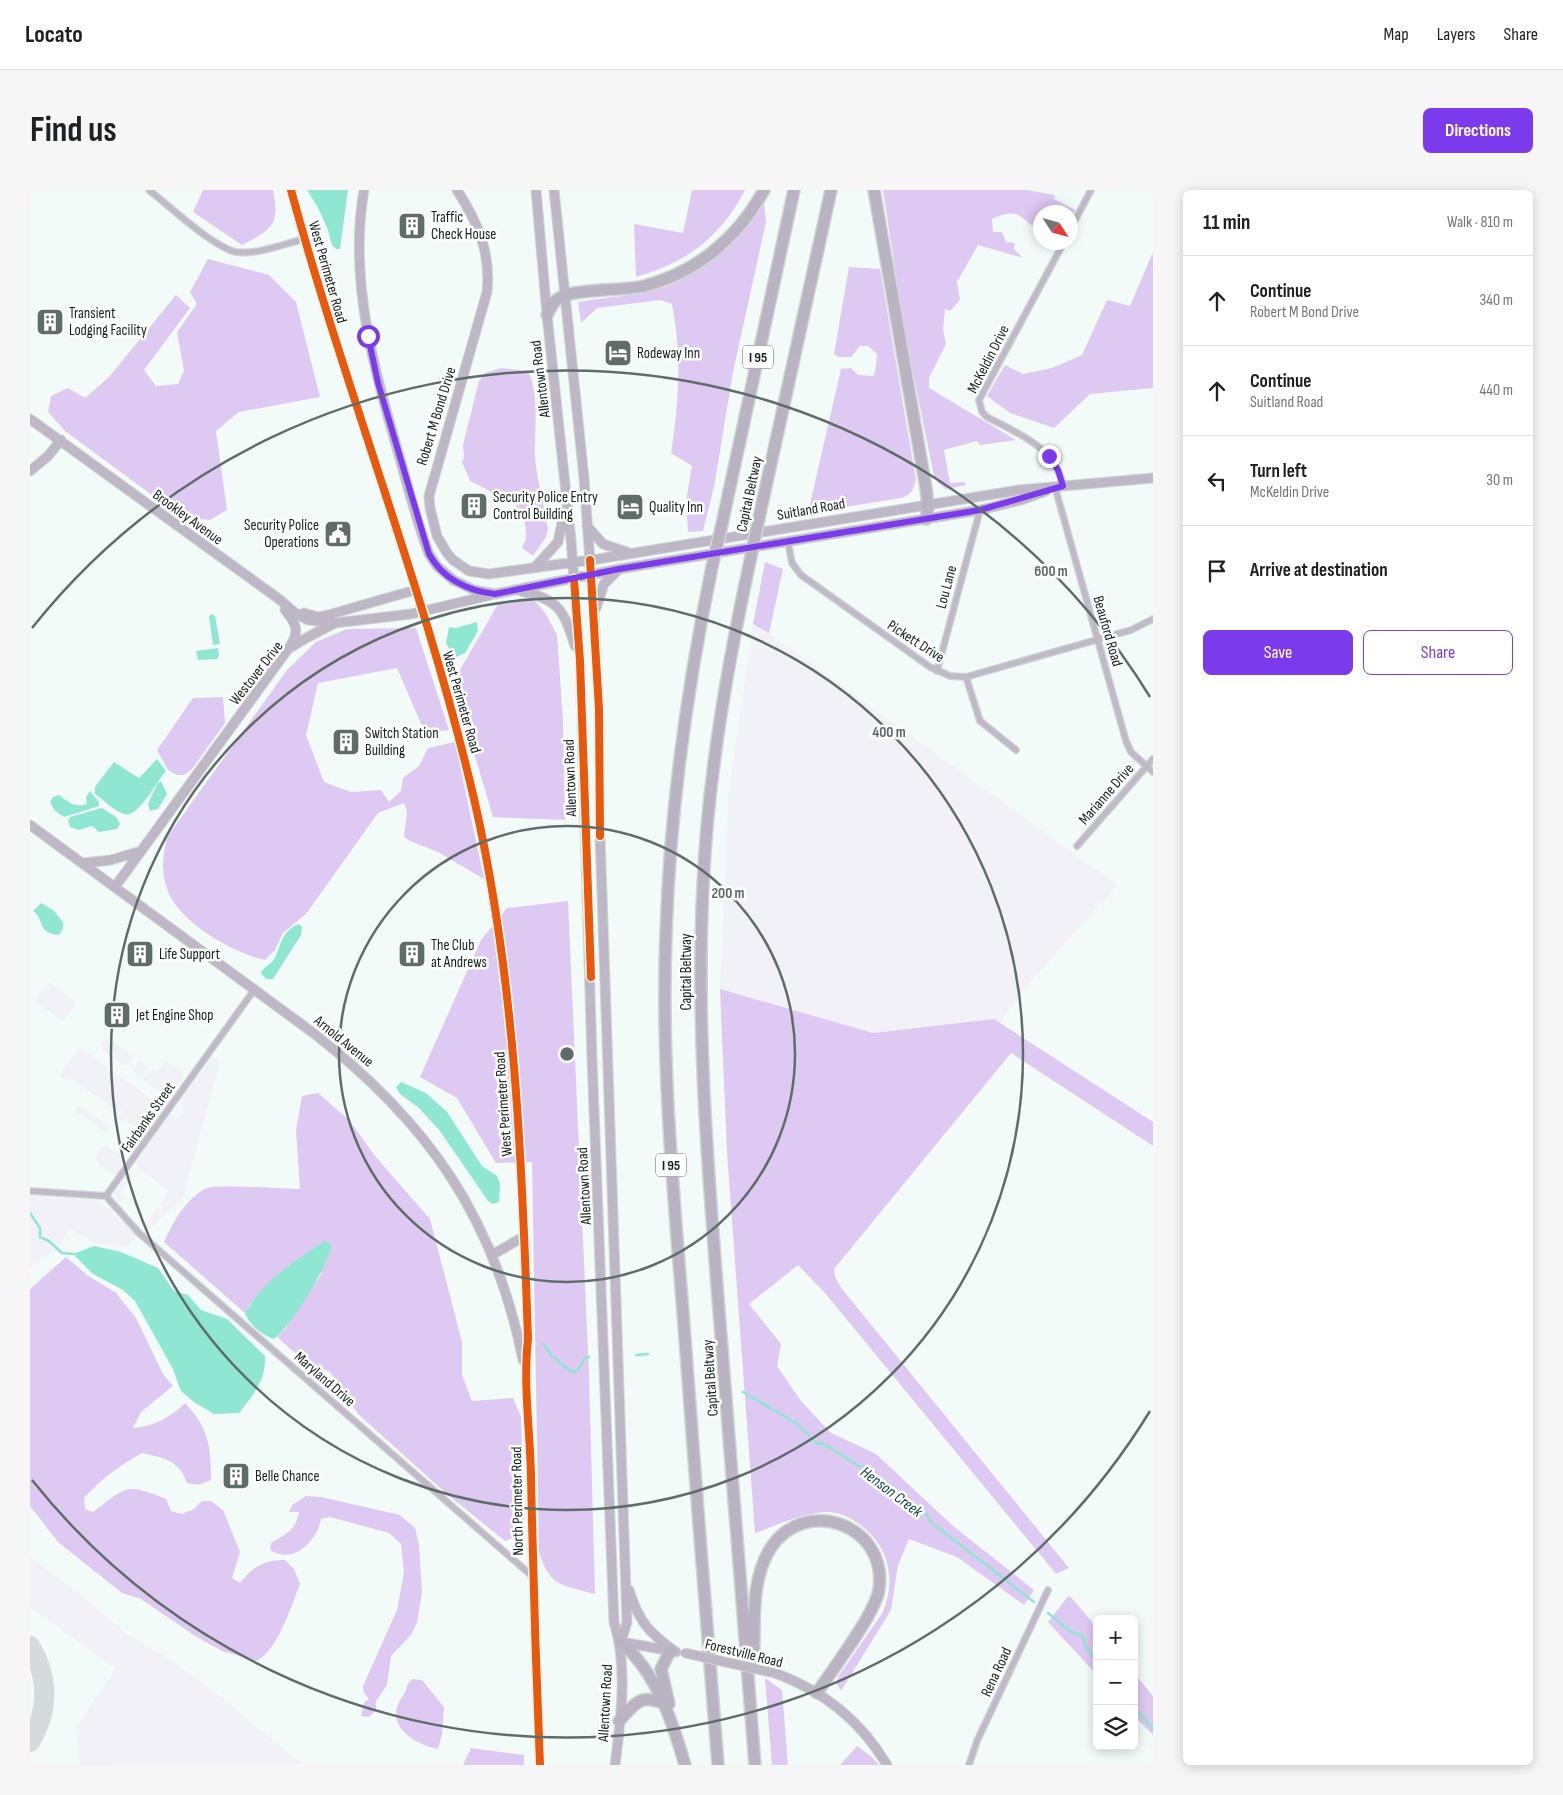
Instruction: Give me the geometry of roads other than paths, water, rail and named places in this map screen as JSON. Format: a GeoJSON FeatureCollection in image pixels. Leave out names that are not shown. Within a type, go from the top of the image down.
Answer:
{"type":"FeatureCollection","features":[{"type":"Feature","properties":{"kind":"highway"},"geometry":{"type":"LineString","coordinates":[[546,315],[558,299],[565,295],[638,287],[666,279],[689,268],[718,248],[734,233],[764,190]]}},
{"type":"Feature","properties":{"kind":"highway","name":"Capital Beltway"},"geometry":{"type":"LineString","coordinates":[[718,1765],[669,1136],[665,999],[668,875],[679,760],[688,692],[712,567],[794,190]]}},
{"type":"Feature","properties":{"kind":"highway","name":"Capital Beltway"},"geometry":{"type":"LineString","coordinates":[[755,1765],[706,1137],[700,992],[703,882],[715,757],[733,640],[831,190]]}},
{"type":"Feature","properties":{"kind":"highway"},"geometry":{"type":"LineString","coordinates":[[874,190],[928,503],[926,519]]}},
{"type":"Feature","properties":{"kind":"highway"},"geometry":{"type":"LineString","coordinates":[[750,1698],[755,1636],[754,1603],[764,1563],[774,1544],[787,1532],[804,1523],[824,1521],[843,1524],[865,1539],[876,1558],[879,1584],[872,1610],[817,1693]]}},
{"type":"Feature","properties":{"kind":"highway"},"geometry":{"type":"LineString","coordinates":[[621,1642],[635,1658],[668,1709]]}},
{"type":"Feature","properties":{"kind":"highway"},"geometry":{"type":"LineString","coordinates":[[677,1652],[661,1669],[668,1709],[685,1765]]}},
{"type":"Feature","properties":{"kind":"highway"},"geometry":{"type":"LineString","coordinates":[[619,1721],[640,1700],[652,1699],[668,1709]]}},
{"type":"Feature","properties":{"kind":"main road","name":"West Perimeter Road"},"geometry":{"type":"LineString","coordinates":[[291,190],[304,239],[422,612],[458,735],[473,796],[499,928],[508,990],[518,1097],[523,1237]]}},
{"type":"Feature","properties":{"kind":"main road","name":"Robert M Bond Drive"},"geometry":{"type":"LineString","coordinates":[[364,190],[359,246],[367,327],[378,383],[425,544],[437,566],[453,580],[474,590],[495,594],[574,578]]}},
{"type":"Feature","properties":{"kind":"main road","name":"Robert M Bond Drive"},"geometry":{"type":"LineString","coordinates":[[457,190],[471,212],[483,239],[488,265],[487,292],[434,474],[429,496],[430,508],[442,545],[453,560],[469,571],[489,574],[573,562]]}},
{"type":"Feature","properties":{"kind":"main road","name":"Allentown Road"},"geometry":{"type":"LineString","coordinates":[[536,190],[546,315],[573,562],[580,661],[592,1059],[614,1622],[621,1642]]}},
{"type":"Feature","properties":{"kind":"main road","name":"Allentown Road"},"geometry":{"type":"LineString","coordinates":[[554,190],[590,560],[599,709],[600,836],[627,1622],[621,1642],[619,1721],[615,1765]]}},
{"type":"Feature","properties":{"kind":"main road","name":"Brookley Avenue"},"geometry":{"type":"LineString","coordinates":[[30,418],[299,613],[315,622],[335,623]]}},
{"type":"Feature","properties":{"kind":"main road"},"geometry":{"type":"LineString","coordinates":[[30,471],[48,456],[61,440]]}},
{"type":"Feature","properties":{"kind":"main road","name":"Suitland Road"},"geometry":{"type":"LineString","coordinates":[[573,562],[928,503],[1019,490],[1153,478]]}},
{"type":"Feature","properties":{"kind":"main road","name":"Suitland Road"},"geometry":{"type":"LineString","coordinates":[[574,578],[980,510],[1021,500],[1059,487]]}},
{"type":"Feature","properties":{"kind":"main road"},"geometry":{"type":"LineString","coordinates":[[535,567],[558,542],[566,498]]}},
{"type":"Feature","properties":{"kind":"main road"},"geometry":{"type":"LineString","coordinates":[[587,526],[603,544],[632,553]]}},
{"type":"Feature","properties":{"kind":"main road"},"geometry":{"type":"LineString","coordinates":[[594,616],[602,587],[619,569]]}},
{"type":"Feature","properties":{"kind":"main road"},"geometry":{"type":"LineString","coordinates":[[516,589],[545,597],[559,607],[568,624],[580,661]]}},
{"type":"Feature","properties":{"kind":"main road"},"geometry":{"type":"LineString","coordinates":[[301,642],[299,613],[328,615],[415,590]]}},
{"type":"Feature","properties":{"kind":"main road","name":"Westover Drive"},"geometry":{"type":"LineString","coordinates":[[115,887],[288,649],[335,623],[422,612],[495,594]]}},
{"type":"Feature","properties":{"kind":"main road"},"geometry":{"type":"LineString","coordinates":[[279,599],[296,627],[295,639],[288,649]]}},
{"type":"Feature","properties":{"kind":"main road","name":"Arnold Avenue"},"geometry":{"type":"LineString","coordinates":[[30,825],[344,1057],[410,1121],[452,1179],[478,1224],[492,1255],[514,1320],[524,1370]]}},
{"type":"Feature","properties":{"kind":"main road"},"geometry":{"type":"LineString","coordinates":[[586,836],[600,836]]}},
{"type":"Feature","properties":{"kind":"main road"},"geometry":{"type":"LineString","coordinates":[[83,864],[111,860],[141,851]]}},
{"type":"Feature","properties":{"kind":"main road"},"geometry":{"type":"LineString","coordinates":[[600,1235],[614,1234]]}},
{"type":"Feature","properties":{"kind":"main road"},"geometry":{"type":"LineString","coordinates":[[492,1255],[523,1237]]}},
{"type":"Feature","properties":{"kind":"main road","name":"North Perimeter Road"},"geometry":{"type":"LineString","coordinates":[[523,1237],[528,1339],[524,1370],[529,1424],[532,1576],[540,1765]]}},
{"type":"Feature","properties":{"kind":"main road"},"geometry":{"type":"LineString","coordinates":[[626,1580],[643,1623],[652,1634],[677,1652]]}},
{"type":"Feature","properties":{"kind":"main road","name":"Forestville Road"},"geometry":{"type":"LineString","coordinates":[[621,1642],[775,1673],[817,1693],[836,1705],[855,1722],[887,1765]]}},
{"type":"Feature","properties":{"kind":"street"},"geometry":{"type":"LineString","coordinates":[[149,190],[210,238],[235,251],[251,251],[304,239]]}},
{"type":"Feature","properties":{"kind":"street"},"geometry":{"type":"LineString","coordinates":[[1078,215],[1091,190]]}},
{"type":"Feature","properties":{"kind":"street","name":"McKeldin Drive"},"geometry":{"type":"LineString","coordinates":[[1059,487],[1058,470],[1049,456],[1032,441],[987,417],[979,406],[979,400],[1060,250]]}},
{"type":"Feature","properties":{"kind":"street","name":"Beauford Road"},"geometry":{"type":"LineString","coordinates":[[1059,487],[1127,746],[1153,772]]}},
{"type":"Feature","properties":{"kind":"street","name":"Lou Lane"},"geometry":{"type":"LineString","coordinates":[[937,671],[980,510]]}},
{"type":"Feature","properties":{"kind":"street","name":"Pickett Drive"},"geometry":{"type":"LineString","coordinates":[[788,542],[792,563],[801,575],[937,671],[950,676],[966,677],[1098,640],[1139,627],[1153,619]]}},
{"type":"Feature","properties":{"kind":"street"},"geometry":{"type":"LineString","coordinates":[[966,677],[980,721],[1016,750]]}},
{"type":"Feature","properties":{"kind":"street","name":"Marianne Drive"},"geometry":{"type":"LineString","coordinates":[[1077,846],[1153,759]]}},
{"type":"Feature","properties":{"kind":"street","name":"Fairbanks Street"},"geometry":{"type":"LineString","coordinates":[[106,1196],[254,990]]}},
{"type":"Feature","properties":{"kind":"street"},"geometry":{"type":"LineString","coordinates":[[30,1191],[106,1196]]}},
{"type":"Feature","properties":{"kind":"street","name":"Maryland Drive"},"geometry":{"type":"LineString","coordinates":[[106,1196],[139,1233],[532,1576]]}},
{"type":"Feature","properties":{"kind":"street","name":"Rena Road"},"geometry":{"type":"LineString","coordinates":[[969,1765],[976,1742],[1048,1590]]}},
{"type":"Feature","properties":{"kind":"waterway"},"geometry":{"type":"LineString","coordinates":[[30,1213],[40,1228],[40,1237],[49,1241],[62,1253],[73,1254]]}},
{"type":"Feature","properties":{"kind":"waterway","name":"Henson Creek"},"geometry":{"type":"LineString","coordinates":[[543,1344],[552,1356],[571,1372],[578,1370],[584,1359],[589,1357]]}},
{"type":"Feature","properties":{"kind":"waterway","name":"Henson Creek"},"geometry":{"type":"LineString","coordinates":[[636,1355],[648,1354]]}},
{"type":"Feature","properties":{"kind":"waterway","name":"Henson Creek"},"geometry":{"type":"LineString","coordinates":[[743,1392],[798,1424],[817,1444],[822,1443],[877,1477],[918,1510],[926,1514],[932,1523],[1034,1602]]}},
{"type":"Feature","properties":{"kind":"waterway","name":"Henson Creek"},"geometry":{"type":"LineString","coordinates":[[1048,1613],[1071,1632],[1083,1636],[1085,1645],[1095,1660]]}},
{"type":"Feature","properties":{"kind":"waterway","name":"Henson Creek"},"geometry":{"type":"LineString","coordinates":[[1138,1712],[1153,1729]]}},
{"type":"Feature","properties":{"kind":"place","name":"Traffic Check House"},"geometry":{"type":"Point","coordinates":[412,226]}},
{"type":"Feature","properties":{"kind":"place","name":"Transient Lodging Facility"},"geometry":{"type":"Point","coordinates":[50,322]}},
{"type":"Feature","properties":{"kind":"place","name":"Rodeway Inn"},"geometry":{"type":"Point","coordinates":[618,353]}},
{"type":"Feature","properties":{"kind":"place","name":"Security Police Entry Control Building"},"geometry":{"type":"Point","coordinates":[474,506]}},
{"type":"Feature","properties":{"kind":"place","name":"Quality Inn"},"geometry":{"type":"Point","coordinates":[630,507]}},
{"type":"Feature","properties":{"kind":"place","name":"Security Police Operations"},"geometry":{"type":"Point","coordinates":[338,534]}},
{"type":"Feature","properties":{"kind":"place","name":"Switch Station Building"},"geometry":{"type":"Point","coordinates":[346,742]}},
{"type":"Feature","properties":{"kind":"place","name":"Life Support"},"geometry":{"type":"Point","coordinates":[140,954]}},
{"type":"Feature","properties":{"kind":"place","name":"The Club at Andrews"},"geometry":{"type":"Point","coordinates":[412,954]}},
{"type":"Feature","properties":{"kind":"place","name":"Jet Engine Shop"},"geometry":{"type":"Point","coordinates":[117,1015]}},
{"type":"Feature","properties":{"kind":"place","name":"Belle Chance"},"geometry":{"type":"Point","coordinates":[236,1476]}}]}
